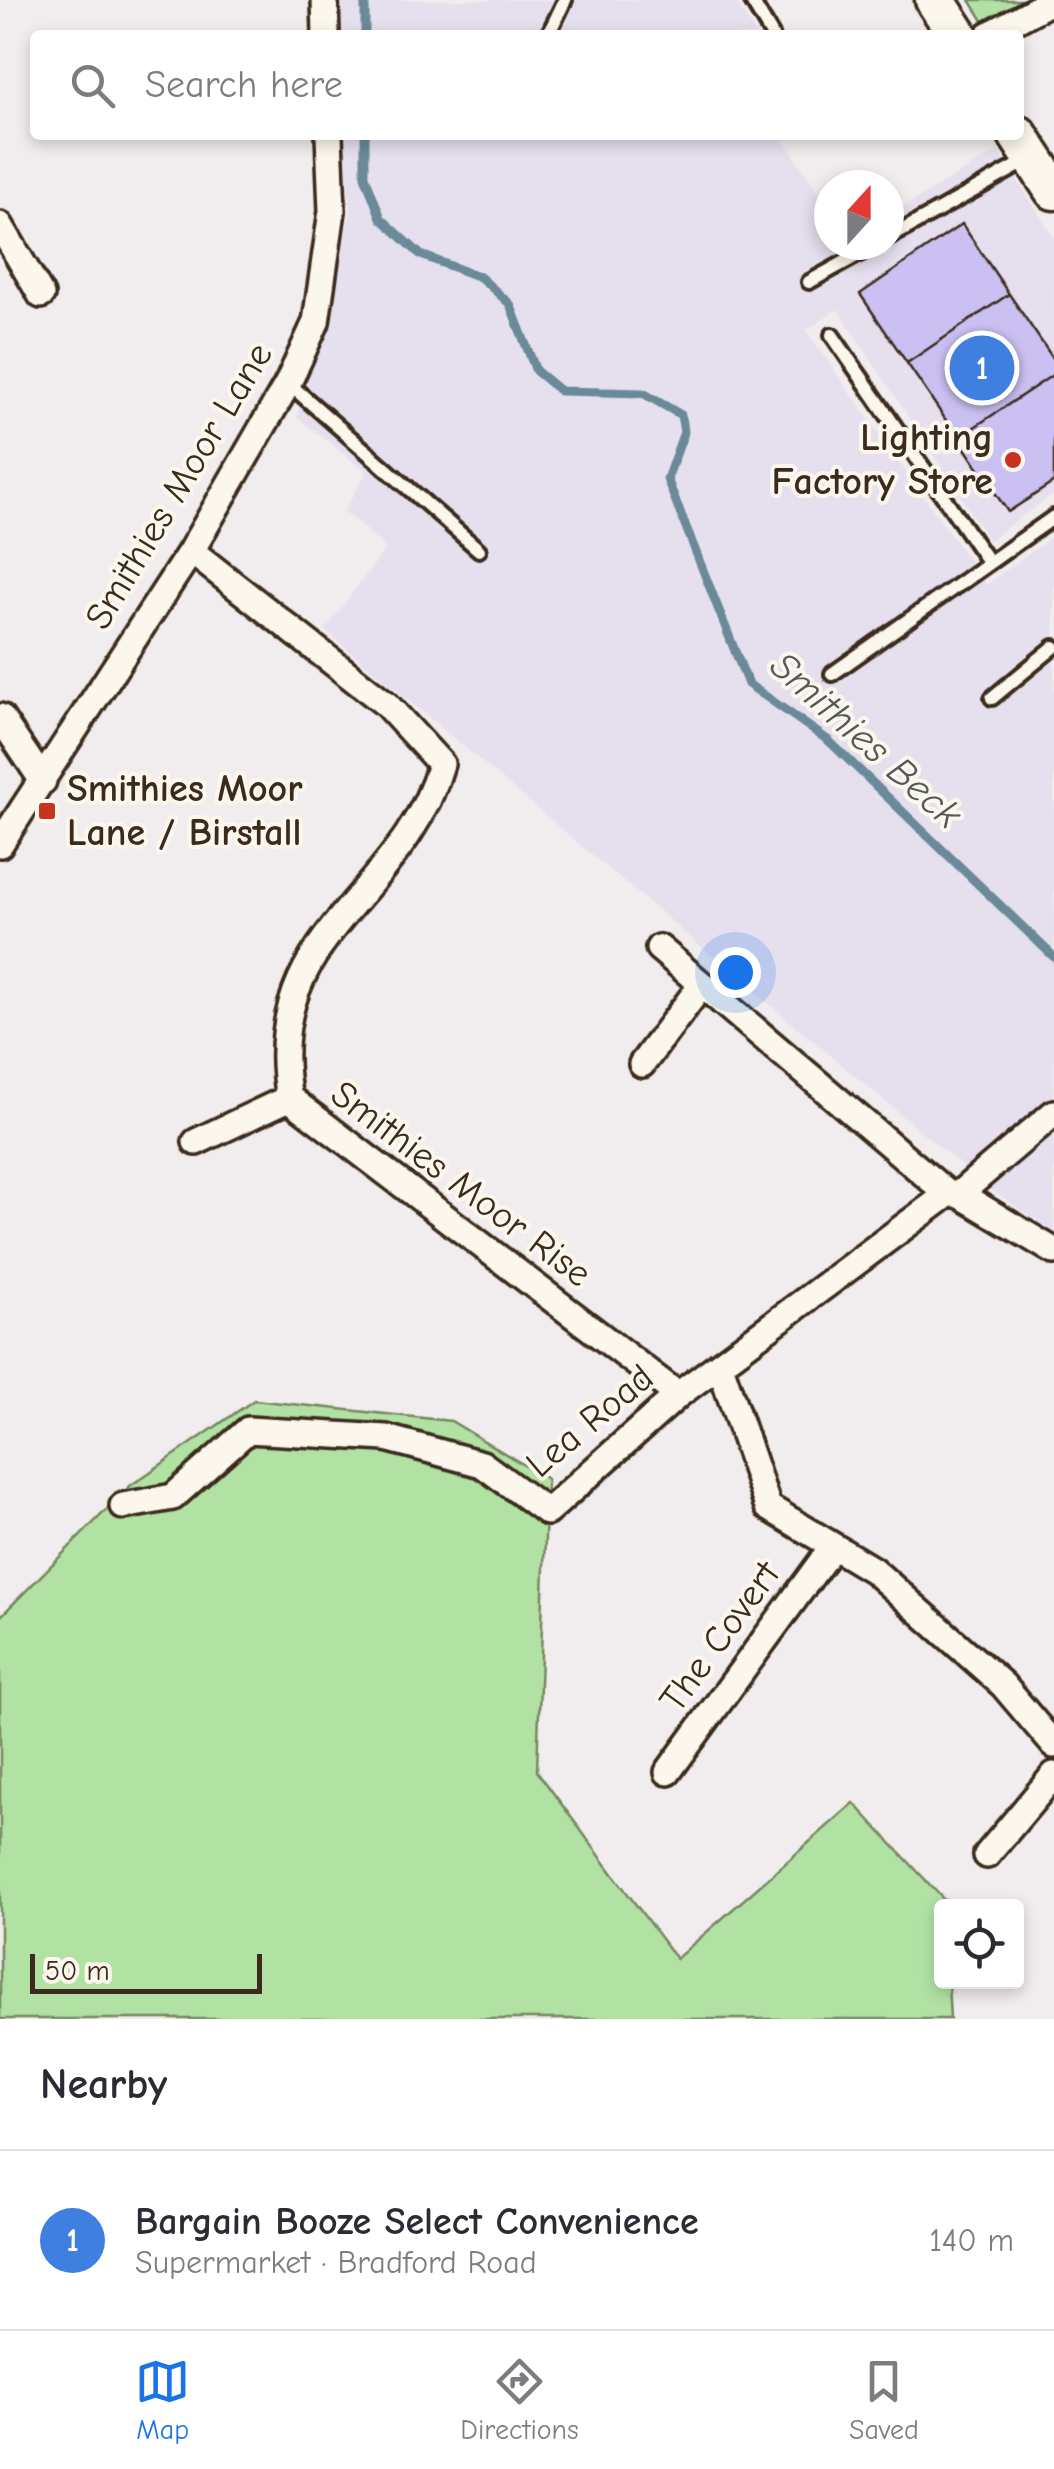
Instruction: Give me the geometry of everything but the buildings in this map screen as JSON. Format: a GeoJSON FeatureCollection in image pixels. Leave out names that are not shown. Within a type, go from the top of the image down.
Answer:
{"type":"FeatureCollection","features":[{"type":"Feature","properties":{"kind":"main road"},"geometry":{"type":"LineString","coordinates":[[935,0],[955,30]]}},
{"type":"Feature","properties":{"kind":"main road"},"geometry":{"type":"LineString","coordinates":[[1025,146],[1054,190]]}},
{"type":"Feature","properties":{"kind":"street"},"geometry":{"type":"LineString","coordinates":[[324,0],[326,30]]}},
{"type":"Feature","properties":{"kind":"street"},"geometry":{"type":"LineString","coordinates":[[998,30],[1053,0]]}},
{"type":"Feature","properties":{"kind":"street","name":"Smithies Moor Lane"},"geometry":{"type":"LineString","coordinates":[[0,844],[191,550],[288,384],[316,322],[332,211],[329,140]]}},
{"type":"Feature","properties":{"kind":"street"},"geometry":{"type":"LineString","coordinates":[[0,225],[41,295]]}},
{"type":"Feature","properties":{"kind":"street","name":"Smithies Moor Rise"},"geometry":{"type":"LineString","coordinates":[[191,550],[386,704],[440,764],[430,800],[388,861],[311,953],[293,998],[282,1064],[289,1098],[678,1395]]}},
{"type":"Feature","properties":{"kind":"street"},"geometry":{"type":"LineString","coordinates":[[0,717],[43,782]]}},
{"type":"Feature","properties":{"kind":"street"},"geometry":{"type":"LineString","coordinates":[[659,948],[700,987],[954,1194],[1054,1252]]}},
{"type":"Feature","properties":{"kind":"street"},"geometry":{"type":"LineString","coordinates":[[642,1064],[700,987]]}},
{"type":"Feature","properties":{"kind":"street"},"geometry":{"type":"LineString","coordinates":[[196,1142],[289,1098]]}},
{"type":"Feature","properties":{"kind":"street","name":"Lea Road"},"geometry":{"type":"LineString","coordinates":[[124,1506],[173,1497],[248,1430],[386,1438],[482,1464],[546,1512],[678,1395],[954,1194],[1054,1114]]}},
{"type":"Feature","properties":{"kind":"street"},"geometry":{"type":"LineString","coordinates":[[720,1365],[768,1507],[872,1570],[1003,1685],[1054,1745]]}},
{"type":"Feature","properties":{"kind":"street","name":"The Covert"},"geometry":{"type":"LineString","coordinates":[[668,1772],[833,1546]]}},
{"type":"Feature","properties":{"kind":"street"},"geometry":{"type":"LineString","coordinates":[[987,1855],[1054,1774]]}},
{"type":"Feature","properties":{"kind":"lane"},"geometry":{"type":"LineString","coordinates":[[550,30],[564,0]]}},
{"type":"Feature","properties":{"kind":"lane"},"geometry":{"type":"LineString","coordinates":[[750,0],[769,30]]}},
{"type":"Feature","properties":{"kind":"lane"},"geometry":{"type":"LineString","coordinates":[[904,228],[1025,146]]}},
{"type":"Feature","properties":{"kind":"lane"},"geometry":{"type":"LineString","coordinates":[[809,282],[849,260]]}},
{"type":"Feature","properties":{"kind":"lane"},"geometry":{"type":"LineString","coordinates":[[832,335],[989,563]]}},
{"type":"Feature","properties":{"kind":"lane"},"geometry":{"type":"LineString","coordinates":[[288,384],[479,550]]}},
{"type":"Feature","properties":{"kind":"lane"},"geometry":{"type":"LineString","coordinates":[[832,674],[1054,517]]}},
{"type":"Feature","properties":{"kind":"lane"},"geometry":{"type":"LineString","coordinates":[[992,698],[1054,647]]}},
{"type":"Feature","properties":{"kind":"shaded area"},"geometry":{"type":"Polygon","coordinates":[[[338,0],[734,0],[754,30],[339,30],[338,0]]]}},
{"type":"Feature","properties":{"kind":"shaded area"},"geometry":{"type":"Polygon","coordinates":[[[344,140],[783,140],[814,186],[814,260],[904,260],[904,207],[998,151],[1054,237],[1054,494],[989,540],[838,309],[806,330],[986,585],[1054,535],[1054,1232],[987,1187],[325,630],[386,548],[344,511],[367,472],[297,417],[351,214],[344,140]]]}},
{"type":"Feature","properties":{"kind":"green space"},"geometry":{"type":"Polygon","coordinates":[[[970,0],[1054,0],[1054,13],[1024,31],[989,30],[970,0]]]}},
{"type":"Feature","properties":{"kind":"green space"},"geometry":{"type":"Polygon","coordinates":[[[254,1400],[451,1421],[547,1479],[537,1771],[676,1959],[854,1803],[943,1899],[934,1899],[934,1989],[948,1989],[950,2019],[0,2019],[0,1617],[130,1486],[254,1400]]]}},
{"type":"Feature","properties":{"kind":"waterway","name":"Smithies Beck"},"geometry":{"type":"LineString","coordinates":[[365,0],[365,30]]}},
{"type":"Feature","properties":{"kind":"waterway","name":"Smithies Beck"},"geometry":{"type":"LineString","coordinates":[[365,140],[365,176],[381,218],[421,255],[480,277],[510,304],[536,371],[560,391],[643,393],[681,415],[684,432],[667,479],[748,684],[829,741],[1054,957]]}},
{"type":"Feature","properties":{"kind":"place","name":"Bargain Booze Select Convenience"},"geometry":{"type":"Point","coordinates":[982,368]}},
{"type":"Feature","properties":{"kind":"place","name":"Lighting Factory Store"},"geometry":{"type":"Point","coordinates":[1013,460]}},
{"type":"Feature","properties":{"kind":"place","name":"Smithies Moor Lane / Birstall"},"geometry":{"type":"Point","coordinates":[47,811]}}]}
